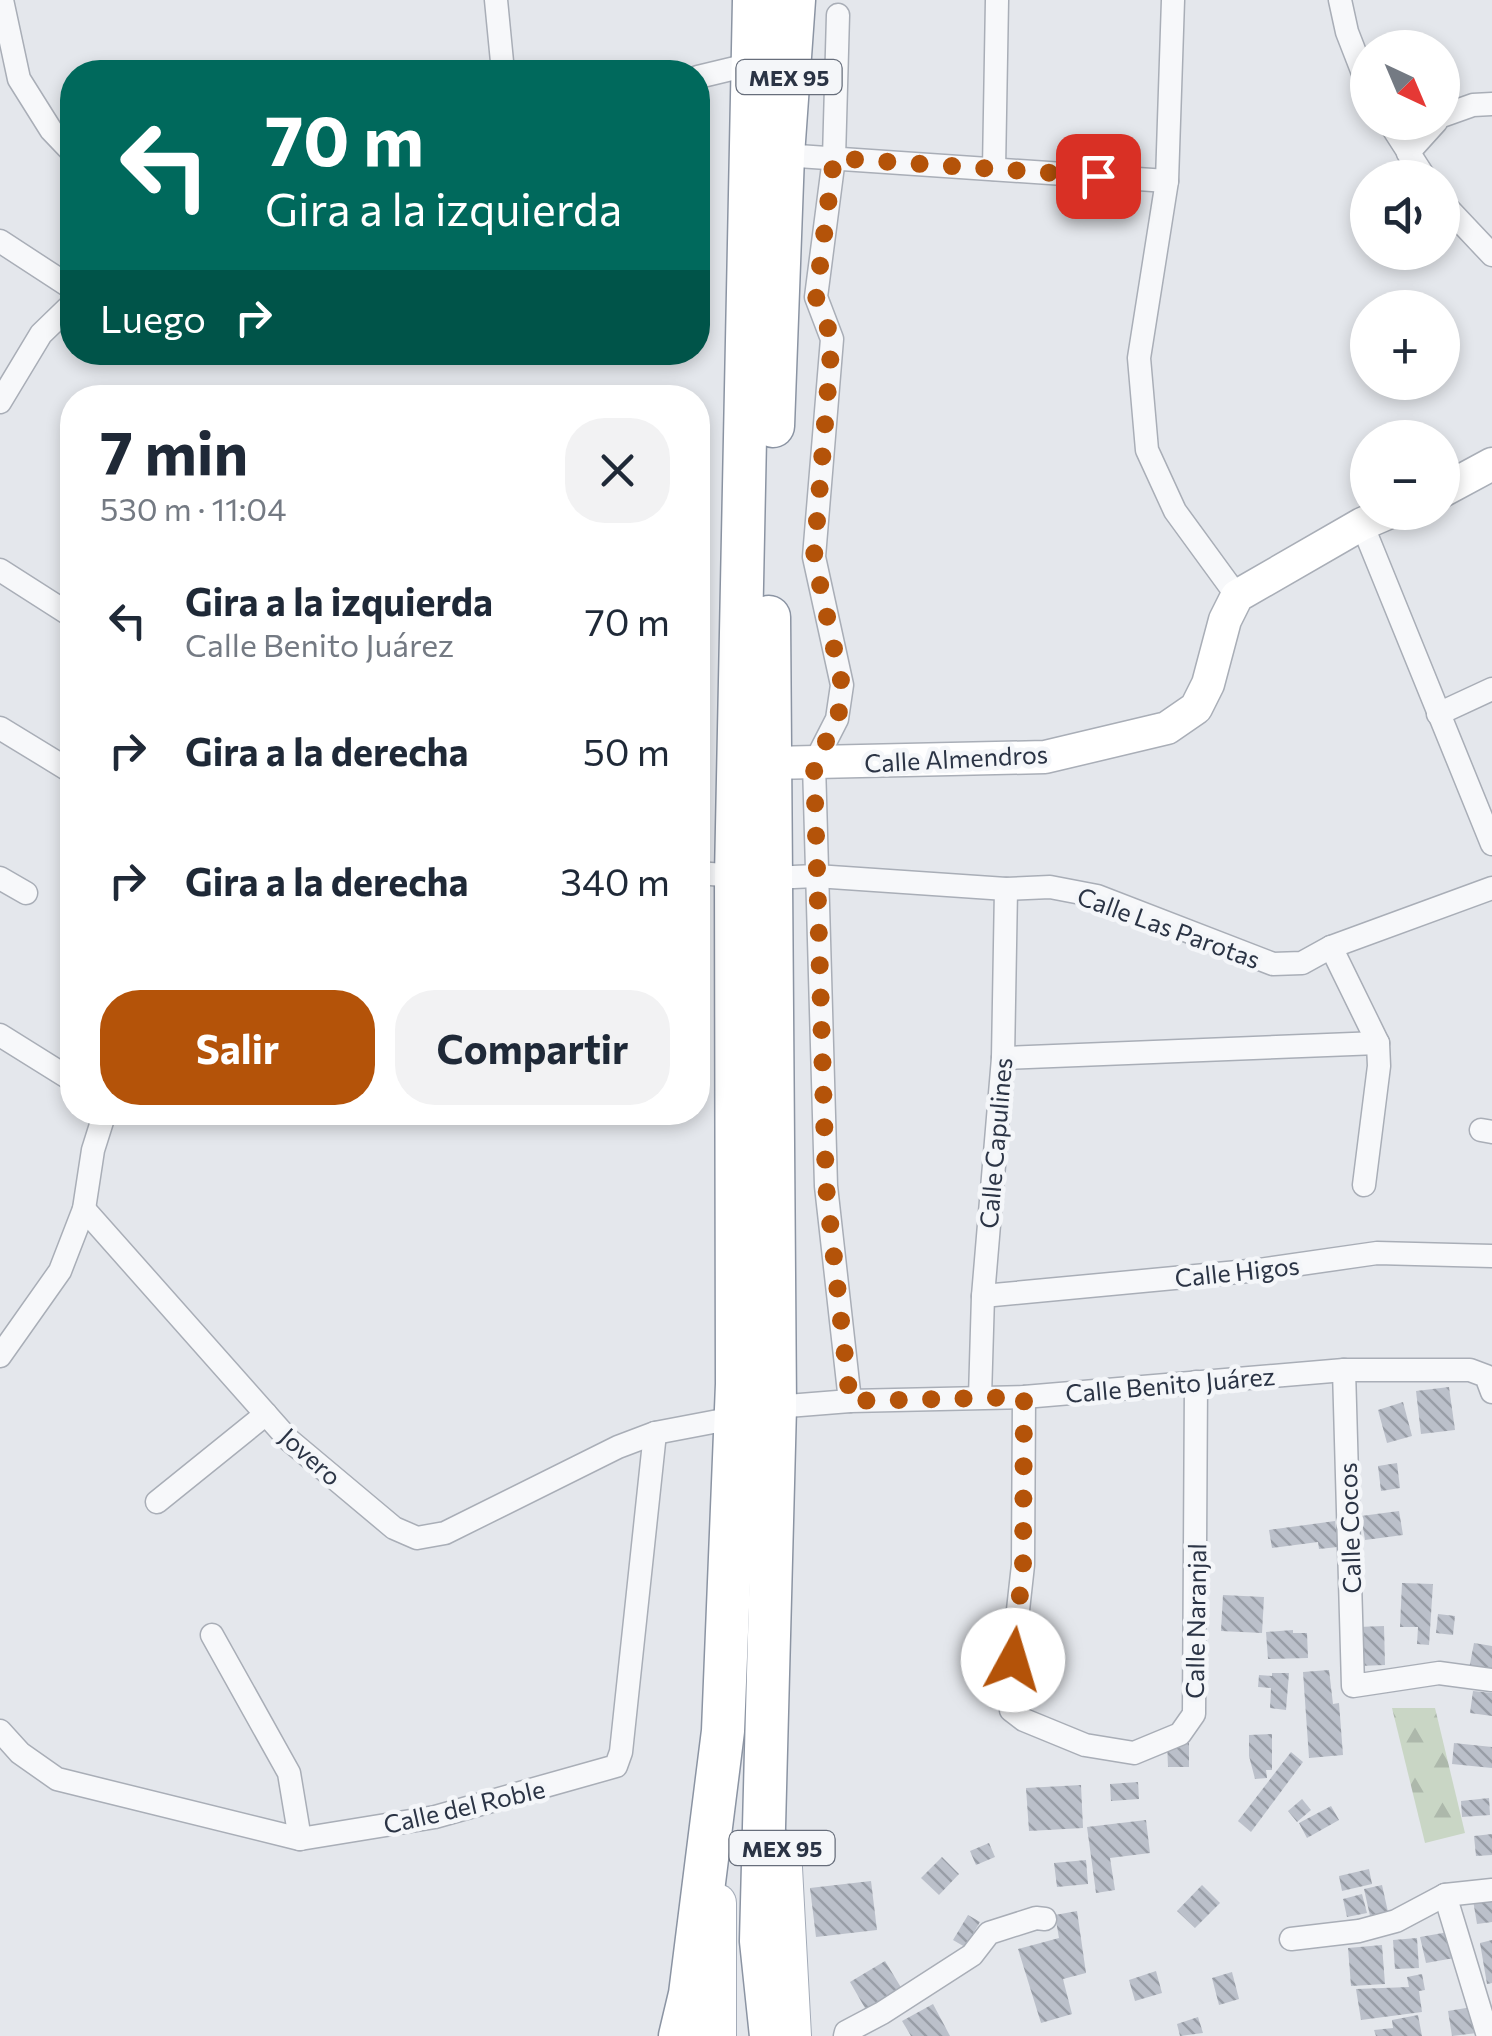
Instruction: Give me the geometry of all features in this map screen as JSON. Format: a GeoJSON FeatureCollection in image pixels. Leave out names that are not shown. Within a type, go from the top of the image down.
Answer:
{"type":"FeatureCollection","features":[{"type":"Feature","properties":{"kind":"highway","name":"MEX 95"},"geometry":{"type":"LineString","coordinates":[[723,1731],[714,1422],[737,1384],[735,876],[754,0]]}},
{"type":"Feature","properties":{"kind":"highway","name":"MEX 95"},"geometry":{"type":"LineString","coordinates":[[770,1660],[775,1406],[735,876],[771,763],[768,564],[794,0]]}},
{"type":"Feature","properties":{"kind":"highway"},"geometry":{"type":"LineString","coordinates":[[770,1660],[761,1941],[771,2036]]}},
{"type":"Feature","properties":{"kind":"highway"},"geometry":{"type":"LineString","coordinates":[[680,2036],[690,1994],[723,1731]]}},
{"type":"Feature","properties":{"kind":"main road","name":"MEX 95"},"geometry":{"type":"LineString","coordinates":[[770,1660],[781,1746],[782,1884],[792,2036]]}},
{"type":"Feature","properties":{"kind":"main road","name":"MEX 95"},"geometry":{"type":"LineString","coordinates":[[717,2036],[716,1920],[723,1731]]}},
{"type":"Feature","properties":{"kind":"street"},"geometry":{"type":"LineString","coordinates":[[2,0],[19,80],[60,139]]}},
{"type":"Feature","properties":{"kind":"street"},"geometry":{"type":"LineString","coordinates":[[496,0],[503,60]]}},
{"type":"Feature","properties":{"kind":"street"},"geometry":{"type":"LineString","coordinates":[[994,168],[997,0]]}},
{"type":"Feature","properties":{"kind":"street"},"geometry":{"type":"LineString","coordinates":[[1173,0],[1167,181],[1138,358],[1147,450],[1175,511],[1237,596],[1355,530]]}},
{"type":"Feature","properties":{"kind":"street"},"geometry":{"type":"LineString","coordinates":[[1340,0],[1350,40]]}},
{"type":"Feature","properties":{"kind":"street"},"geometry":{"type":"LineString","coordinates":[[838,14],[834,158],[816,297],[832,339],[814,557],[842,685],[838,719],[814,764],[826,1186],[850,1401]]}},
{"type":"Feature","properties":{"kind":"street"},"geometry":{"type":"LineString","coordinates":[[710,75],[752,64]]}},
{"type":"Feature","properties":{"kind":"street"},"geometry":{"type":"LineString","coordinates":[[1460,110],[1492,104]]}},
{"type":"Feature","properties":{"kind":"street"},"geometry":{"type":"LineString","coordinates":[[1400,140],[1413,160]]}},
{"type":"Feature","properties":{"kind":"street"},"geometry":{"type":"LineString","coordinates":[[1408,153],[1420,140]]}},
{"type":"Feature","properties":{"kind":"street"},"geometry":{"type":"LineString","coordinates":[[784,154],[1167,181]]}},
{"type":"Feature","properties":{"kind":"street"},"geometry":{"type":"LineString","coordinates":[[1460,221],[1492,254]]}},
{"type":"Feature","properties":{"kind":"street"},"geometry":{"type":"LineString","coordinates":[[0,241],[60,281]]}},
{"type":"Feature","properties":{"kind":"street"},"geometry":{"type":"LineString","coordinates":[[0,402],[40,334],[60,315]]}},
{"type":"Feature","properties":{"kind":"street"},"geometry":{"type":"LineString","coordinates":[[1460,481],[1492,464]]}},
{"type":"Feature","properties":{"kind":"street"},"geometry":{"type":"LineString","coordinates":[[1380,530],[1438,714],[1492,844]]}},
{"type":"Feature","properties":{"kind":"street"},"geometry":{"type":"LineString","coordinates":[[0,570],[60,608]]}},
{"type":"Feature","properties":{"kind":"street","name":"Calle Almendros"},"geometry":{"type":"LineString","coordinates":[[771,763],[1045,757],[1167,728],[1196,708],[1208,684],[1225,620],[1237,596]]}},
{"type":"Feature","properties":{"kind":"street"},"geometry":{"type":"LineString","coordinates":[[1438,714],[1492,690]]}},
{"type":"Feature","properties":{"kind":"street"},"geometry":{"type":"LineString","coordinates":[[0,728],[60,765]]}},
{"type":"Feature","properties":{"kind":"street","name":"Calle Las Parotas"},"geometry":{"type":"LineString","coordinates":[[735,876],[816,876],[1006,889],[1050,887],[1097,896],[1273,964],[1302,963],[1332,947],[1492,888]]}},
{"type":"Feature","properties":{"kind":"street"},"geometry":{"type":"LineString","coordinates":[[0,878],[26,893]]}},
{"type":"Feature","properties":{"kind":"street","name":"Calle Capulines"},"geometry":{"type":"LineString","coordinates":[[980,1397],[982,1296],[1003,1058],[1006,889]]}},
{"type":"Feature","properties":{"kind":"street"},"geometry":{"type":"LineString","coordinates":[[1332,947],[1378,1043],[1380,1066],[1364,1184]]}},
{"type":"Feature","properties":{"kind":"street"},"geometry":{"type":"LineString","coordinates":[[0,1035],[60,1072]]}},
{"type":"Feature","properties":{"kind":"street"},"geometry":{"type":"LineString","coordinates":[[1003,1058],[1378,1043]]}},
{"type":"Feature","properties":{"kind":"street"},"geometry":{"type":"LineString","coordinates":[[0,1356],[60,1271],[84,1208],[101,1125]]}},
{"type":"Feature","properties":{"kind":"street","name":"Jovero"},"geometry":{"type":"LineString","coordinates":[[84,1208],[290,1440],[394,1528],[417,1538],[445,1534],[618,1446],[655,1433],[714,1422]]}},
{"type":"Feature","properties":{"kind":"street","name":"Calle Higos"},"geometry":{"type":"LineString","coordinates":[[982,1296],[1259,1270],[1376,1254],[1492,1256]]}},
{"type":"Feature","properties":{"kind":"street","name":"Calle Benito Juárez"},"geometry":{"type":"LineString","coordinates":[[775,1406],[1024,1397],[1344,1370],[1470,1370],[1486,1376],[1492,1392]]}},
{"type":"Feature","properties":{"kind":"street","name":"Calle Cocos"},"geometry":{"type":"LineString","coordinates":[[1344,1370],[1353,1686],[1439,1673],[1492,1680]]}},
{"type":"Feature","properties":{"kind":"street","name":"Calle Naranjal"},"geometry":{"type":"LineString","coordinates":[[1024,1397],[1023,1566],[1010,1691],[1012,1710],[1024,1720],[1085,1746],[1134,1753],[1180,1734],[1194,1714],[1196,1382]]}},
{"type":"Feature","properties":{"kind":"street"},"geometry":{"type":"LineString","coordinates":[[157,1502],[266,1414]]}},
{"type":"Feature","properties":{"kind":"street","name":"Calle del Roble"},"geometry":{"type":"LineString","coordinates":[[0,1730],[20,1753],[57,1779],[300,1839],[435,1817],[616,1766],[621,1752],[655,1433]]}},
{"type":"Feature","properties":{"kind":"street"},"geometry":{"type":"LineString","coordinates":[[212,1635],[290,1773],[300,1839]]}},
{"type":"Feature","properties":{"kind":"street"},"geometry":{"type":"LineString","coordinates":[[1290,1939],[1359,1931],[1396,1921],[1445,1895],[1492,1890]]}},
{"type":"Feature","properties":{"kind":"street"},"geometry":{"type":"LineString","coordinates":[[1445,1895],[1488,2036]]}},
{"type":"Feature","properties":{"kind":"street"},"geometry":{"type":"LineString","coordinates":[[845,2036],[972,1955],[989,1934],[1036,1918],[1046,1919]]}},
{"type":"Feature","properties":{"kind":"green space"},"geometry":{"type":"Polygon","coordinates":[[[1392,1708],[1435,1708],[1465,1833],[1425,1843],[1392,1708]]]}},
{"type":"Feature","properties":{"kind":"building"},"geometry":{"type":"Polygon","coordinates":[[[1449,1387],[1455,1430],[1421,1434],[1416,1391],[1449,1387]]]}},
{"type":"Feature","properties":{"kind":"building"},"geometry":{"type":"Polygon","coordinates":[[[1403,1402],[1412,1436],[1387,1443],[1378,1410],[1403,1402]]]}},
{"type":"Feature","properties":{"kind":"building"},"geometry":{"type":"Polygon","coordinates":[[[1397,1463],[1400,1488],[1381,1491],[1378,1466],[1397,1463]]]}},
{"type":"Feature","properties":{"kind":"building"},"geometry":{"type":"Polygon","coordinates":[[[1399,1511],[1403,1535],[1365,1540],[1361,1516],[1399,1511]]]}},
{"type":"Feature","properties":{"kind":"building"},"geometry":{"type":"Polygon","coordinates":[[[1335,1521],[1338,1547],[1319,1549],[1318,1542],[1272,1548],[1269,1530],[1335,1521]]]}},
{"type":"Feature","properties":{"kind":"building"},"geometry":{"type":"Polygon","coordinates":[[[1402,1583],[1433,1584],[1429,1645],[1417,1644],[1418,1627],[1400,1627],[1402,1583]]]}},
{"type":"Feature","properties":{"kind":"building"},"geometry":{"type":"Polygon","coordinates":[[[1223,1595],[1264,1597],[1262,1633],[1221,1631],[1223,1595]]]}},
{"type":"Feature","properties":{"kind":"building"},"geometry":{"type":"Polygon","coordinates":[[[1438,1614],[1455,1616],[1453,1635],[1436,1633],[1438,1614]]]}},
{"type":"Feature","properties":{"kind":"building"},"geometry":{"type":"Polygon","coordinates":[[[1384,1626],[1385,1665],[1359,1666],[1358,1627],[1384,1626]]]}},
{"type":"Feature","properties":{"kind":"building"},"geometry":{"type":"Polygon","coordinates":[[[1266,1632],[1307,1633],[1308,1658],[1268,1659],[1266,1632]]]}},
{"type":"Feature","properties":{"kind":"building"},"geometry":{"type":"Polygon","coordinates":[[[1474,1643],[1492,1646],[1492,1673],[1469,1669],[1474,1643]]]}},
{"type":"Feature","properties":{"kind":"building"},"geometry":{"type":"Polygon","coordinates":[[[1329,1670],[1333,1704],[1339,1703],[1343,1755],[1309,1758],[1303,1672],[1329,1670]]]}},
{"type":"Feature","properties":{"kind":"building"},"geometry":{"type":"Polygon","coordinates":[[[1289,1673],[1286,1710],[1270,1708],[1271,1688],[1258,1687],[1259,1675],[1289,1673]]]}},
{"type":"Feature","properties":{"kind":"building"},"geometry":{"type":"Polygon","coordinates":[[[1473,1691],[1492,1693],[1492,1716],[1470,1713],[1473,1691]]]}},
{"type":"Feature","properties":{"kind":"building"},"geometry":{"type":"Polygon","coordinates":[[[1272,1734],[1272,1770],[1266,1770],[1267,1778],[1255,1779],[1249,1735],[1272,1734]]]}},
{"type":"Feature","properties":{"kind":"building"},"geometry":{"type":"Polygon","coordinates":[[[1167,1743],[1189,1743],[1189,1767],[1168,1767],[1167,1743]]]}},
{"type":"Feature","properties":{"kind":"building"},"geometry":{"type":"Polygon","coordinates":[[[1454,1743],[1492,1747],[1492,1768],[1452,1764],[1454,1743]]]}},
{"type":"Feature","properties":{"kind":"building"},"geometry":{"type":"Polygon","coordinates":[[[1291,1752],[1303,1762],[1251,1832],[1238,1821],[1291,1752]]]}},
{"type":"Feature","properties":{"kind":"building"},"geometry":{"type":"Polygon","coordinates":[[[1138,1782],[1139,1799],[1111,1801],[1110,1784],[1138,1782]]]}},
{"type":"Feature","properties":{"kind":"building"},"geometry":{"type":"Polygon","coordinates":[[[1081,1785],[1083,1828],[1029,1831],[1026,1788],[1081,1785]]]}},
{"type":"Feature","properties":{"kind":"building"},"geometry":{"type":"Polygon","coordinates":[[[1489,1798],[1490,1815],[1462,1817],[1461,1801],[1489,1798]]]}},
{"type":"Feature","properties":{"kind":"building"},"geometry":{"type":"Polygon","coordinates":[[[1302,1799],[1311,1810],[1297,1822],[1288,1811],[1302,1799]]]}},
{"type":"Feature","properties":{"kind":"building"},"geometry":{"type":"Polygon","coordinates":[[[1331,1806],[1339,1820],[1307,1838],[1299,1823],[1331,1806]]]}},
{"type":"Feature","properties":{"kind":"building"},"geometry":{"type":"Polygon","coordinates":[[[1146,1820],[1150,1853],[1110,1858],[1115,1890],[1096,1893],[1087,1827],[1146,1820]]]}},
{"type":"Feature","properties":{"kind":"building"},"geometry":{"type":"Polygon","coordinates":[[[1492,1834],[1492,1855],[1476,1856],[1474,1836],[1492,1834]]]}},
{"type":"Feature","properties":{"kind":"building"},"geometry":{"type":"Polygon","coordinates":[[[989,1843],[995,1857],[976,1865],[970,1851],[989,1843]]]}},
{"type":"Feature","properties":{"kind":"building"},"geometry":{"type":"Polygon","coordinates":[[[942,1857],[959,1874],[939,1895],[921,1878],[942,1857]]]}},
{"type":"Feature","properties":{"kind":"building"},"geometry":{"type":"Polygon","coordinates":[[[1086,1860],[1088,1884],[1057,1887],[1054,1863],[1086,1860]]]}},
{"type":"Feature","properties":{"kind":"building"},"geometry":{"type":"Polygon","coordinates":[[[1369,1869],[1372,1884],[1342,1891],[1339,1876],[1369,1869]]]}},
{"type":"Feature","properties":{"kind":"building"},"geometry":{"type":"Polygon","coordinates":[[[871,1881],[877,1930],[816,1937],[810,1888],[871,1881]]]}},
{"type":"Feature","properties":{"kind":"building"},"geometry":{"type":"Polygon","coordinates":[[[1202,1885],[1220,1903],[1195,1928],[1177,1911],[1202,1885]]]}},
{"type":"Feature","properties":{"kind":"building"},"geometry":{"type":"Polygon","coordinates":[[[1382,1885],[1388,1912],[1370,1916],[1364,1889],[1382,1885]]]}},
{"type":"Feature","properties":{"kind":"building"},"geometry":{"type":"Polygon","coordinates":[[[1362,1894],[1367,1913],[1347,1917],[1343,1899],[1362,1894]]]}},
{"type":"Feature","properties":{"kind":"building"},"geometry":{"type":"Polygon","coordinates":[[[1492,1897],[1492,1922],[1477,1924],[1473,1900],[1492,1897]]]}},
{"type":"Feature","properties":{"kind":"building"},"geometry":{"type":"Polygon","coordinates":[[[1077,1911],[1086,1973],[1063,1979],[1072,2014],[1041,2023],[1018,1949],[1059,1938],[1055,1915],[1077,1911]]]}},
{"type":"Feature","properties":{"kind":"building"},"geometry":{"type":"Polygon","coordinates":[[[968,1915],[980,1922],[965,1947],[953,1940],[968,1915]]]}},
{"type":"Feature","properties":{"kind":"building"},"geometry":{"type":"Polygon","coordinates":[[[1454,1931],[1460,1957],[1426,1963],[1420,1937],[1454,1931]]]}},
{"type":"Feature","properties":{"kind":"building"},"geometry":{"type":"Polygon","coordinates":[[[1417,1938],[1419,1968],[1395,1969],[1393,1940],[1417,1938]]]}},
{"type":"Feature","properties":{"kind":"building"},"geometry":{"type":"Polygon","coordinates":[[[1492,1940],[1492,1983],[1487,1984],[1480,1943],[1492,1940]]]}},
{"type":"Feature","properties":{"kind":"building"},"geometry":{"type":"Polygon","coordinates":[[[1382,1945],[1385,1984],[1351,1986],[1348,1948],[1382,1945]]]}},
{"type":"Feature","properties":{"kind":"building"},"geometry":{"type":"Polygon","coordinates":[[[885,1961],[905,1994],[869,2015],[850,1982],[885,1961]]]}},
{"type":"Feature","properties":{"kind":"building"},"geometry":{"type":"Polygon","coordinates":[[[1156,1971],[1162,1993],[1135,2001],[1129,1980],[1156,1971]]]}},
{"type":"Feature","properties":{"kind":"building"},"geometry":{"type":"Polygon","coordinates":[[[1232,1972],[1239,1999],[1219,2005],[1212,1978],[1232,1972]]]}},
{"type":"Feature","properties":{"kind":"building"},"geometry":{"type":"Polygon","coordinates":[[[1422,1974],[1422,2012],[1361,2020],[1356,1989],[1409,1987],[1407,1977],[1422,1974]]]}},
{"type":"Feature","properties":{"kind":"building"},"geometry":{"type":"Polygon","coordinates":[[[933,2004],[950,2036],[911,2036],[902,2021],[933,2004]]]}},
{"type":"Feature","properties":{"kind":"building"},"geometry":{"type":"Polygon","coordinates":[[[1472,2007],[1477,2033],[1452,2036],[1448,2011],[1472,2007]]]}},
{"type":"Feature","properties":{"kind":"building"},"geometry":{"type":"Polygon","coordinates":[[[1418,2015],[1422,2036],[1376,2036],[1374,2030],[1393,2028],[1392,2020],[1418,2015]]]}},
{"type":"Feature","properties":{"kind":"building"},"geometry":{"type":"Polygon","coordinates":[[[1198,2017],[1203,2033],[1180,2036],[1177,2024],[1198,2017]]]}},
{"type":"Feature","properties":{"kind":"route"},"geometry":{"type":"LineString","coordinates":[[1013,1660],[1023,1566],[1024,1397],[850,1401],[826,1186],[816,876],[814,764],[838,719],[842,685],[814,557],[832,339],[816,297],[834,158],[1098,176]]}}]}
